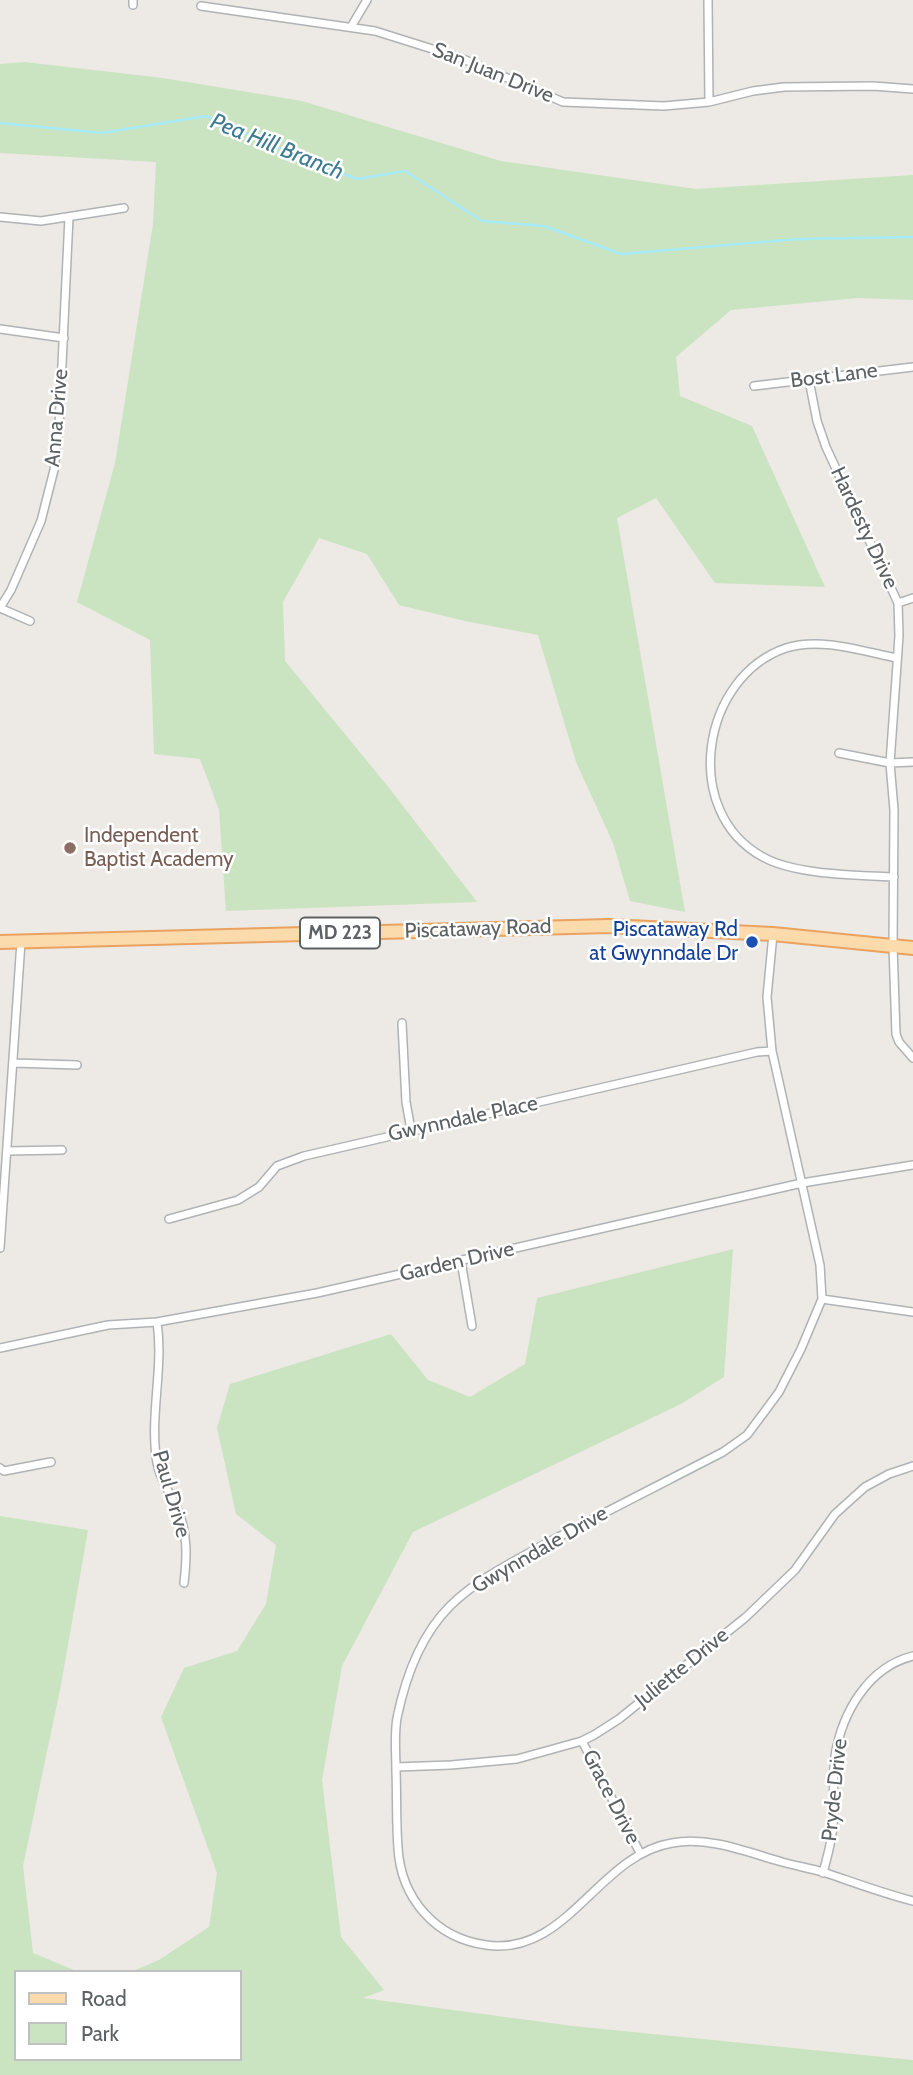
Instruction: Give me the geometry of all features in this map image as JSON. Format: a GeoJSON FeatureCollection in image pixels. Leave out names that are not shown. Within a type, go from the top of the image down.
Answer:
{"type":"FeatureCollection","features":[{"type":"Feature","properties":{"kind":"main road","name":"Piscataway Road"},"geometry":{"type":"LineString","coordinates":[[0,942],[609,926],[772,934],[913,948]]}},
{"type":"Feature","properties":{"kind":"street"},"geometry":{"type":"LineString","coordinates":[[351,27],[367,0]]}},
{"type":"Feature","properties":{"kind":"street"},"geometry":{"type":"LineString","coordinates":[[708,0],[709,102]]}},
{"type":"Feature","properties":{"kind":"street","name":"San Juan Drive"},"geometry":{"type":"LineString","coordinates":[[201,6],[375,31],[461,58],[563,102],[664,106],[709,102],[753,91],[785,87],[873,86],[913,89]]}},
{"type":"Feature","properties":{"kind":"street"},"geometry":{"type":"LineString","coordinates":[[0,217],[41,221],[124,208]]}},
{"type":"Feature","properties":{"kind":"street","name":"Anna Drive"},"geometry":{"type":"LineString","coordinates":[[0,608],[31,546],[51,485],[58,439],[69,217]]}},
{"type":"Feature","properties":{"kind":"street"},"geometry":{"type":"LineString","coordinates":[[0,329],[64,338]]}},
{"type":"Feature","properties":{"kind":"street","name":"Bost Lane"},"geometry":{"type":"LineString","coordinates":[[754,386],[913,367]]}},
{"type":"Feature","properties":{"kind":"street","name":"Hardesty Drive"},"geometry":{"type":"LineString","coordinates":[[809,380],[821,432],[898,603],[900,636],[896,658],[890,763],[894,810],[893,946],[897,1034],[899,1042],[913,1058]]}},
{"type":"Feature","properties":{"kind":"street"},"geometry":{"type":"LineString","coordinates":[[898,603],[913,598]]}},
{"type":"Feature","properties":{"kind":"street"},"geometry":{"type":"LineString","coordinates":[[0,608],[30,621]]}},
{"type":"Feature","properties":{"kind":"street"},"geometry":{"type":"LineString","coordinates":[[894,877],[788,867],[763,858],[748,848],[726,821],[714,797],[710,767],[715,726],[726,698],[746,672],[764,657],[789,647],[832,645],[896,658]]}},
{"type":"Feature","properties":{"kind":"street"},"geometry":{"type":"LineString","coordinates":[[839,753],[890,763],[913,762]]}},
{"type":"Feature","properties":{"kind":"street","name":"Gwynndale Drive"},"geometry":{"type":"LineString","coordinates":[[772,934],[767,997],[772,1051],[820,1265],[822,1299],[814,1321],[779,1392],[747,1435],[723,1452],[508,1564],[449,1607],[436,1623],[412,1665],[396,1726],[394,1753],[397,1767],[398,1858],[406,1887],[429,1920],[462,1939],[488,1945],[503,1946],[530,1941],[563,1919],[621,1866],[640,1853],[675,1842],[703,1842],[745,1851],[913,1901]]}},
{"type":"Feature","properties":{"kind":"street"},"geometry":{"type":"LineString","coordinates":[[0,1248],[21,942]]}},
{"type":"Feature","properties":{"kind":"street"},"geometry":{"type":"LineString","coordinates":[[402,1023],[406,1102],[411,1130]]}},
{"type":"Feature","properties":{"kind":"street","name":"Gwynndale Place"},"geometry":{"type":"LineString","coordinates":[[169,1219],[238,1200],[259,1187],[277,1167],[337,1146],[657,1077],[757,1052],[772,1051]]}},
{"type":"Feature","properties":{"kind":"street"},"geometry":{"type":"LineString","coordinates":[[14,1063],[77,1065]]}},
{"type":"Feature","properties":{"kind":"street"},"geometry":{"type":"LineString","coordinates":[[7,1151],[62,1150]]}},
{"type":"Feature","properties":{"kind":"street","name":"Garden Drive"},"geometry":{"type":"LineString","coordinates":[[0,1348],[107,1325],[158,1322],[317,1293],[802,1183],[913,1165]]}},
{"type":"Feature","properties":{"kind":"street"},"geometry":{"type":"LineString","coordinates":[[461,1261],[471,1326]]}},
{"type":"Feature","properties":{"kind":"street"},"geometry":{"type":"LineString","coordinates":[[822,1299],[913,1312]]}},
{"type":"Feature","properties":{"kind":"street","name":"Paul Drive"},"geometry":{"type":"LineString","coordinates":[[158,1322],[160,1353],[155,1417],[157,1456],[161,1477],[182,1521],[186,1549],[184,1583]]}},
{"type":"Feature","properties":{"kind":"street"},"geometry":{"type":"LineString","coordinates":[[2,1469],[51,1462]]}},
{"type":"Feature","properties":{"kind":"street","name":"Juliette Drive"},"geometry":{"type":"LineString","coordinates":[[397,1767],[517,1759],[582,1741],[619,1719],[746,1618],[795,1570],[835,1514],[865,1487],[888,1474],[913,1466]]}},
{"type":"Feature","properties":{"kind":"street","name":"Pryde Drive"},"geometry":{"type":"LineString","coordinates":[[823,1873],[833,1825],[835,1758],[848,1713],[855,1700],[880,1672],[913,1656]]}},
{"type":"Feature","properties":{"kind":"street","name":"Grace Drive"},"geometry":{"type":"LineString","coordinates":[[582,1741],[640,1853]]}},
{"type":"Feature","properties":{"kind":"green space"},"geometry":{"type":"Polygon","coordinates":[[[24,62],[163,78],[302,101],[501,161],[696,189],[913,175],[913,300],[858,298],[731,310],[676,357],[680,396],[752,426],[825,587],[715,583],[656,498],[617,518],[685,912],[630,901],[613,843],[576,762],[538,635],[399,605],[367,554],[319,538],[283,602],[285,661],[390,789],[477,902],[226,911],[219,810],[200,759],[154,754],[150,640],[77,602],[115,463],[153,224],[156,162],[0,153],[0,64],[24,62]]]}},
{"type":"Feature","properties":{"kind":"green space"},"geometry":{"type":"Polygon","coordinates":[[[733,1249],[724,1377],[681,1404],[413,1532],[342,1666],[322,1780],[341,1937],[384,1990],[363,1998],[573,2026],[913,2060],[913,2075],[0,2075],[0,1516],[88,1530],[61,1685],[23,1866],[33,1953],[74,1970],[14,1970],[14,2061],[242,2061],[242,1970],[136,1970],[159,1960],[209,1927],[217,1873],[161,1717],[184,1668],[237,1651],[266,1604],[276,1545],[236,1514],[217,1428],[230,1384],[391,1334],[428,1380],[470,1397],[525,1364],[537,1298],[733,1249]]]}},
{"type":"Feature","properties":{"kind":"waterway","name":"Pea Hill Branch"},"geometry":{"type":"LineString","coordinates":[[0,123],[102,133],[206,116],[357,179],[405,171],[482,221],[544,226],[621,254],[798,239],[913,237]]}},
{"type":"Feature","properties":{"kind":"place","name":"Independent Baptist Academy"},"geometry":{"type":"Point","coordinates":[70,848]}},
{"type":"Feature","properties":{"kind":"place","name":"Piscataway Rd at Gwynndale Dr"},"geometry":{"type":"Point","coordinates":[752,942]}}]}
